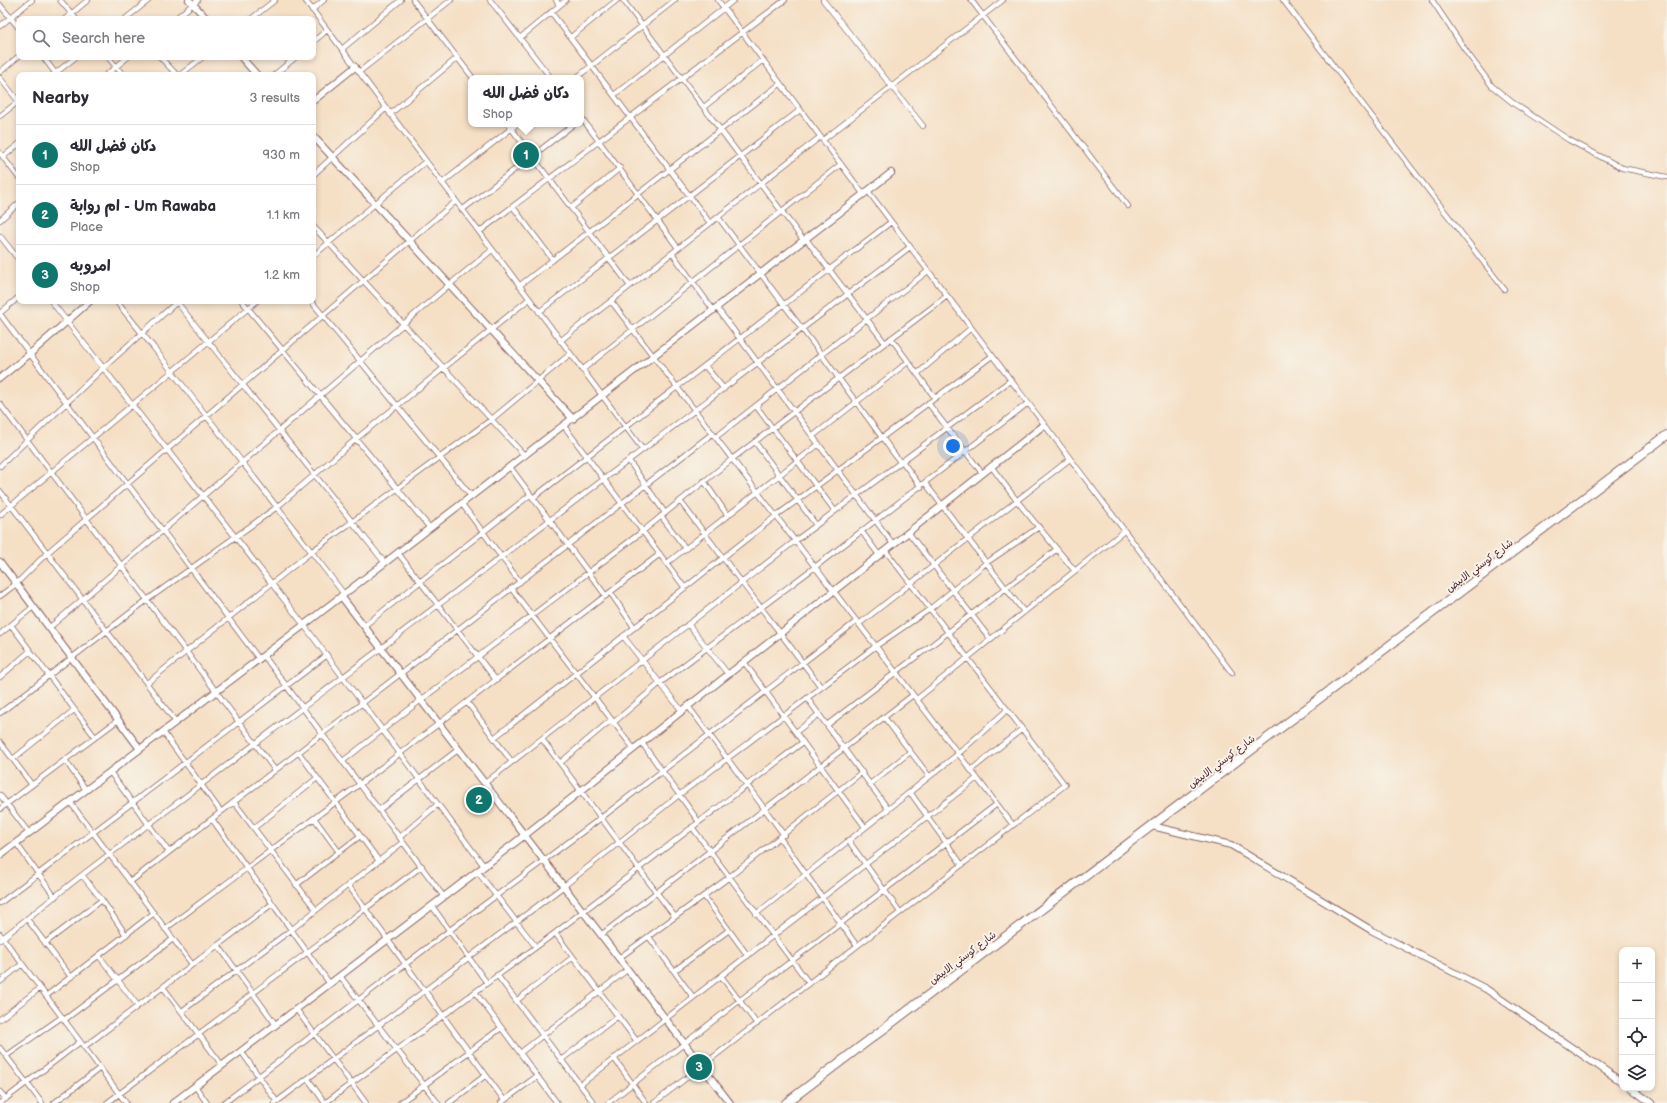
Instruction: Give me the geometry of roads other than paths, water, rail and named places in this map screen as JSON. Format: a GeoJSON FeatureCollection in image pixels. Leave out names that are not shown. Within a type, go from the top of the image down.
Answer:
{"type":"FeatureCollection","features":[{"type":"Feature","properties":{"kind":"highway","name":"شارع كوستي الابيض"},"geometry":{"type":"LineString","coordinates":[[786,1103],[1667,435]]}},
{"type":"Feature","properties":{"kind":"street"},"geometry":{"type":"LineString","coordinates":[[0,26],[32,0]]}},
{"type":"Feature","properties":{"kind":"street"},"geometry":{"type":"LineString","coordinates":[[60,0],[74,16]]}},
{"type":"Feature","properties":{"kind":"street"},"geometry":{"type":"LineString","coordinates":[[68,16],[88,0]]}},
{"type":"Feature","properties":{"kind":"street"},"geometry":{"type":"LineString","coordinates":[[128,16],[149,0]]}},
{"type":"Feature","properties":{"kind":"street"},"geometry":{"type":"LineString","coordinates":[[255,16],[275,0]]}},
{"type":"Feature","properties":{"kind":"street"},"geometry":{"type":"LineString","coordinates":[[305,0],[643,450]]}},
{"type":"Feature","properties":{"kind":"street"},"geometry":{"type":"LineString","coordinates":[[312,10],[324,0]]}},
{"type":"Feature","properties":{"kind":"street"},"geometry":{"type":"LineString","coordinates":[[342,49],[401,0]]}},
{"type":"Feature","properties":{"kind":"street"},"geometry":{"type":"LineString","coordinates":[[413,0],[471,75]]}},
{"type":"Feature","properties":{"kind":"street"},"geometry":{"type":"LineString","coordinates":[[316,99],[428,19],[452,0]]}},
{"type":"Feature","properties":{"kind":"street"},"geometry":{"type":"LineString","coordinates":[[490,0],[549,75]]}},
{"type":"Feature","properties":{"kind":"street"},"geometry":{"type":"LineString","coordinates":[[556,0],[560,5]]}},
{"type":"Feature","properties":{"kind":"street"},"geometry":{"type":"LineString","coordinates":[[520,38],[566,0]]}},
{"type":"Feature","properties":{"kind":"street"},"geometry":{"type":"LineString","coordinates":[[571,37],[617,0]]}},
{"type":"Feature","properties":{"kind":"street"},"geometry":{"type":"LineString","coordinates":[[623,0],[782,211],[885,343]]}},
{"type":"Feature","properties":{"kind":"street"},"geometry":{"type":"LineString","coordinates":[[580,75],[675,0]]}},
{"type":"Feature","properties":{"kind":"street"},"geometry":{"type":"LineString","coordinates":[[718,0],[841,164],[891,222],[1232,673]]}},
{"type":"Feature","properties":{"kind":"street"},"geometry":{"type":"LineString","coordinates":[[614,95],[734,0]]}},
{"type":"Feature","properties":{"kind":"street"},"geometry":{"type":"LineString","coordinates":[[479,232],[785,0]]}},
{"type":"Feature","properties":{"kind":"street"},"geometry":{"type":"LineString","coordinates":[[823,0],[923,126]]}},
{"type":"Feature","properties":{"kind":"street"},"geometry":{"type":"LineString","coordinates":[[971,0],[1128,206]]}},
{"type":"Feature","properties":{"kind":"street"},"geometry":{"type":"LineString","coordinates":[[560,341],[761,183],[1003,0]]}},
{"type":"Feature","properties":{"kind":"street"},"geometry":{"type":"LineString","coordinates":[[1283,0],[1504,289]]}},
{"type":"Feature","properties":{"kind":"street"},"geometry":{"type":"LineString","coordinates":[[1432,0],[1468,54],[1492,86],[1513,103],[1569,140],[1622,168],[1667,178]]}},
{"type":"Feature","properties":{"kind":"street"},"geometry":{"type":"LineString","coordinates":[[178,16],[193,1],[205,16]]}},
{"type":"Feature","properties":{"kind":"street"},"geometry":{"type":"LineString","coordinates":[[0,5],[16,24]]}},
{"type":"Feature","properties":{"kind":"street"},"geometry":{"type":"LineString","coordinates":[[551,12],[710,223]]}},
{"type":"Feature","properties":{"kind":"street"},"geometry":{"type":"LineString","coordinates":[[316,39],[327,30]]}},
{"type":"Feature","properties":{"kind":"street"},"geometry":{"type":"LineString","coordinates":[[390,114],[457,58]]}},
{"type":"Feature","properties":{"kind":"street"},"geometry":{"type":"LineString","coordinates":[[0,72],[16,59]]}},
{"type":"Feature","properties":{"kind":"street"},"geometry":{"type":"LineString","coordinates":[[45,60],[54,72]]}},
{"type":"Feature","properties":{"kind":"street"},"geometry":{"type":"LineString","coordinates":[[57,72],[72,60]]}},
{"type":"Feature","properties":{"kind":"street"},"geometry":{"type":"LineString","coordinates":[[110,60],[120,72]]}},
{"type":"Feature","properties":{"kind":"street"},"geometry":{"type":"LineString","coordinates":[[110,72],[124,60]]}},
{"type":"Feature","properties":{"kind":"street"},"geometry":{"type":"LineString","coordinates":[[163,60],[174,72]]}},
{"type":"Feature","properties":{"kind":"street"},"geometry":{"type":"LineString","coordinates":[[184,72],[199,60]]}},
{"type":"Feature","properties":{"kind":"street"},"geometry":{"type":"LineString","coordinates":[[244,60],[254,72]]}},
{"type":"Feature","properties":{"kind":"street"},"geometry":{"type":"LineString","coordinates":[[278,72],[292,60]]}},
{"type":"Feature","properties":{"kind":"street"},"geometry":{"type":"LineString","coordinates":[[704,107],[763,60]]}},
{"type":"Feature","properties":{"kind":"street"},"geometry":{"type":"LineString","coordinates":[[0,78],[16,98]]}},
{"type":"Feature","properties":{"kind":"street"},"geometry":{"type":"LineString","coordinates":[[519,286],[780,84]]}},
{"type":"Feature","properties":{"kind":"street"},"geometry":{"type":"LineString","coordinates":[[0,116],[16,104]]}},
{"type":"Feature","properties":{"kind":"street"},"geometry":{"type":"LineString","coordinates":[[316,172],[386,108]]}},
{"type":"Feature","properties":{"kind":"street"},"geometry":{"type":"LineString","coordinates":[[539,312],[657,219],[800,110]]}},
{"type":"Feature","properties":{"kind":"street"},"geometry":{"type":"LineString","coordinates":[[584,122],[639,193],[678,248]]}},
{"type":"Feature","properties":{"kind":"street"},"geometry":{"type":"LineString","coordinates":[[462,210],[570,127]]}},
{"type":"Feature","properties":{"kind":"street"},"geometry":{"type":"LineString","coordinates":[[442,183],[512,129],[630,286]]}},
{"type":"Feature","properties":{"kind":"street"},"geometry":{"type":"LineString","coordinates":[[316,139],[573,419]]}},
{"type":"Feature","properties":{"kind":"street"},"geometry":{"type":"LineString","coordinates":[[16,146],[2,155],[16,174]]}},
{"type":"Feature","properties":{"kind":"street"},"geometry":{"type":"LineString","coordinates":[[316,254],[376,205],[426,161]]}},
{"type":"Feature","properties":{"kind":"street"},"geometry":{"type":"LineString","coordinates":[[582,370],[841,164]]}},
{"type":"Feature","properties":{"kind":"street"},"geometry":{"type":"LineString","coordinates":[[571,208],[620,168]]}},
{"type":"Feature","properties":{"kind":"street"},"geometry":{"type":"LineString","coordinates":[[0,855],[510,468],[892,173]]}},
{"type":"Feature","properties":{"kind":"street"},"geometry":{"type":"LineString","coordinates":[[0,596],[16,584],[86,519],[456,201]]}},
{"type":"Feature","properties":{"kind":"street"},"geometry":{"type":"LineString","coordinates":[[0,220],[16,206]]}},
{"type":"Feature","properties":{"kind":"street"},"geometry":{"type":"LineString","coordinates":[[513,207],[552,260]]}},
{"type":"Feature","properties":{"kind":"street"},"geometry":{"type":"LineString","coordinates":[[718,217],[738,246],[856,401],[881,438],[920,487]]}},
{"type":"Feature","properties":{"kind":"street"},"geometry":{"type":"LineString","coordinates":[[364,626],[483,532],[705,366],[891,222]]}},
{"type":"Feature","properties":{"kind":"street"},"geometry":{"type":"LineString","coordinates":[[316,229],[525,456]]}},
{"type":"Feature","properties":{"kind":"street"},"geometry":{"type":"LineString","coordinates":[[0,236],[16,256]]}},
{"type":"Feature","properties":{"kind":"street"},"geometry":{"type":"LineString","coordinates":[[126,1103],[1,938],[910,247]]}},
{"type":"Feature","properties":{"kind":"street"},"geometry":{"type":"LineString","coordinates":[[49,628],[279,430],[492,250]]}},
{"type":"Feature","properties":{"kind":"street"},"geometry":{"type":"LineString","coordinates":[[672,253],[693,282],[758,362],[893,544]]}},
{"type":"Feature","properties":{"kind":"street"},"geometry":{"type":"LineString","coordinates":[[130,882],[363,704],[645,484],[756,406],[928,271]]}},
{"type":"Feature","properties":{"kind":"street"},"geometry":{"type":"LineString","coordinates":[[343,762],[382,729],[643,531],[794,411],[947,296]]}},
{"type":"Feature","properties":{"kind":"street"},"geometry":{"type":"LineString","coordinates":[[0,713],[147,600],[277,507],[316,476],[356,439],[492,331],[529,299]]}},
{"type":"Feature","properties":{"kind":"street"},"geometry":{"type":"LineString","coordinates":[[16,300],[0,314],[68,402],[228,617],[286,685],[444,897]]}},
{"type":"Feature","properties":{"kind":"street"},"geometry":{"type":"LineString","coordinates":[[611,301],[1013,825]]}},
{"type":"Feature","properties":{"kind":"street"},"geometry":{"type":"LineString","coordinates":[[53,304],[272,583],[484,866]]}},
{"type":"Feature","properties":{"kind":"street"},"geometry":{"type":"LineString","coordinates":[[0,378],[87,304]]}},
{"type":"Feature","properties":{"kind":"street"},"geometry":{"type":"LineString","coordinates":[[119,304],[142,332],[277,507],[364,626],[730,1103]]}},
{"type":"Feature","properties":{"kind":"street"},"geometry":{"type":"LineString","coordinates":[[0,466],[103,368],[174,304]]}},
{"type":"Feature","properties":{"kind":"street"},"geometry":{"type":"LineString","coordinates":[[179,304],[385,562]]}},
{"type":"Feature","properties":{"kind":"street"},"geometry":{"type":"LineString","coordinates":[[245,304],[430,528]]}},
{"type":"Feature","properties":{"kind":"street"},"geometry":{"type":"LineString","coordinates":[[0,514],[253,304]]}},
{"type":"Feature","properties":{"kind":"street"},"geometry":{"type":"LineString","coordinates":[[313,304],[472,497]]}},
{"type":"Feature","properties":{"kind":"street"},"geometry":{"type":"LineString","coordinates":[[917,374],[971,328]]}},
{"type":"Feature","properties":{"kind":"street"},"geometry":{"type":"LineString","coordinates":[[891,338],[935,398]]}},
{"type":"Feature","properties":{"kind":"street"},"geometry":{"type":"LineString","coordinates":[[147,683],[311,552],[440,459],[492,419],[570,354]]}},
{"type":"Feature","properties":{"kind":"street"},"geometry":{"type":"LineString","coordinates":[[494,738],[776,516],[992,356]]}},
{"type":"Feature","properties":{"kind":"street"},"geometry":{"type":"LineString","coordinates":[[813,436],[908,362]]}},
{"type":"Feature","properties":{"kind":"street"},"geometry":{"type":"LineString","coordinates":[[705,366],[724,389]]}},
{"type":"Feature","properties":{"kind":"street"},"geometry":{"type":"LineString","coordinates":[[485,783],[795,541],[1011,380]]}},
{"type":"Feature","properties":{"kind":"street"},"geometry":{"type":"LineString","coordinates":[[928,403],[982,474]]}},
{"type":"Feature","properties":{"kind":"street"},"geometry":{"type":"LineString","coordinates":[[560,763],[660,683],[862,532],[1028,403]]}},
{"type":"Feature","properties":{"kind":"street"},"geometry":{"type":"LineString","coordinates":[[0,404],[275,770]]}},
{"type":"Feature","properties":{"kind":"street"},"geometry":{"type":"LineString","coordinates":[[756,406],[799,461],[835,511]]}},
{"type":"Feature","properties":{"kind":"street"},"geometry":{"type":"LineString","coordinates":[[173,1103],[525,835],[1044,425]]}},
{"type":"Feature","properties":{"kind":"street"},"geometry":{"type":"LineString","coordinates":[[564,426],[685,588]]}},
{"type":"Feature","properties":{"kind":"street"},"geometry":{"type":"LineString","coordinates":[[755,442],[816,525]]}},
{"type":"Feature","properties":{"kind":"street"},"geometry":{"type":"LineString","coordinates":[[667,563],[819,444]]}},
{"type":"Feature","properties":{"kind":"street"},"geometry":{"type":"LineString","coordinates":[[224,1103],[405,964],[710,735],[802,662],[911,584],[1070,459]]}},
{"type":"Feature","properties":{"kind":"street"},"geometry":{"type":"LineString","coordinates":[[629,461],[686,549]]}},
{"type":"Feature","properties":{"kind":"street"},"geometry":{"type":"LineString","coordinates":[[992,466],[1017,501],[1075,571]]}},
{"type":"Feature","properties":{"kind":"street"},"geometry":{"type":"LineString","coordinates":[[510,468],[606,596]]}},
{"type":"Feature","properties":{"kind":"street"},"geometry":{"type":"LineString","coordinates":[[704,482],[728,516]]}},
{"type":"Feature","properties":{"kind":"street"},"geometry":{"type":"LineString","coordinates":[[925,483],[1024,612]]}},
{"type":"Feature","properties":{"kind":"street"},"geometry":{"type":"LineString","coordinates":[[0,491],[176,722]]}},
{"type":"Feature","properties":{"kind":"street"},"geometry":{"type":"LineString","coordinates":[[680,501],[762,607],[821,687]]}},
{"type":"Feature","properties":{"kind":"street"},"geometry":{"type":"LineString","coordinates":[[462,504],[520,582]]}},
{"type":"Feature","properties":{"kind":"street"},"geometry":{"type":"LineString","coordinates":[[241,1051],[276,1102],[564,886],[679,795],[821,687],[876,646],[930,609],[986,563],[1039,527]]}},
{"type":"Feature","properties":{"kind":"street"},"geometry":{"type":"LineString","coordinates":[[917,699],[1124,531]]}},
{"type":"Feature","properties":{"kind":"street"},"geometry":{"type":"LineString","coordinates":[[862,532],[879,555]]}},
{"type":"Feature","properties":{"kind":"street"},"geometry":{"type":"LineString","coordinates":[[908,532],[991,640]]}},
{"type":"Feature","properties":{"kind":"street"},"geometry":{"type":"LineString","coordinates":[[827,725],[1057,549]]}},
{"type":"Feature","properties":{"kind":"street"},"geometry":{"type":"LineString","coordinates":[[654,1103],[1065,785],[885,550]]}},
{"type":"Feature","properties":{"kind":"street"},"geometry":{"type":"LineString","coordinates":[[398,553],[496,680]]}},
{"type":"Feature","properties":{"kind":"street"},"geometry":{"type":"LineString","coordinates":[[166,929],[360,784],[660,554]]}},
{"type":"Feature","properties":{"kind":"street"},"geometry":{"type":"LineString","coordinates":[[0,562],[140,749]]}},
{"type":"Feature","properties":{"kind":"street"},"geometry":{"type":"LineString","coordinates":[[512,588],[634,749]]}},
{"type":"Feature","properties":{"kind":"street"},"geometry":{"type":"LineString","coordinates":[[610,592],[634,627]]}},
{"type":"Feature","properties":{"kind":"street"},"geometry":{"type":"LineString","coordinates":[[0,634],[33,607]]}},
{"type":"Feature","properties":{"kind":"street"},"geometry":{"type":"LineString","coordinates":[[688,624],[728,674]]}},
{"type":"Feature","properties":{"kind":"street"},"geometry":{"type":"LineString","coordinates":[[11,625],[95,737]]}},
{"type":"Feature","properties":{"kind":"street"},"geometry":{"type":"LineString","coordinates":[[623,636],[682,711]]}},
{"type":"Feature","properties":{"kind":"street"},"geometry":{"type":"LineString","coordinates":[[0,677],[30,651]]}},
{"type":"Feature","properties":{"kind":"street"},"geometry":{"type":"LineString","coordinates":[[0,903],[327,655]]}},
{"type":"Feature","properties":{"kind":"street"},"geometry":{"type":"LineString","coordinates":[[744,662],[866,827]]}},
{"type":"Feature","properties":{"kind":"street"},"geometry":{"type":"LineString","coordinates":[[601,935],[913,695]]}},
{"type":"Feature","properties":{"kind":"street"},"geometry":{"type":"LineString","coordinates":[[807,698],[888,809]]}},
{"type":"Feature","properties":{"kind":"street"},"geometry":{"type":"LineString","coordinates":[[467,702],[512,762]]}},
{"type":"Feature","properties":{"kind":"street"},"geometry":{"type":"LineString","coordinates":[[688,706],[765,809],[806,874],[857,946]]}},
{"type":"Feature","properties":{"kind":"street"},"geometry":{"type":"LineString","coordinates":[[13,759],[74,710]]}},
{"type":"Feature","properties":{"kind":"street"},"geometry":{"type":"LineString","coordinates":[[756,914],[958,754],[1007,710]]}},
{"type":"Feature","properties":{"kind":"street"},"geometry":{"type":"LineString","coordinates":[[796,732],[819,714]]}},
{"type":"Feature","properties":{"kind":"street"},"geometry":{"type":"LineString","coordinates":[[884,717],[929,776]]}},
{"type":"Feature","properties":{"kind":"street"},"geometry":{"type":"LineString","coordinates":[[0,809],[118,720]]}},
{"type":"Feature","properties":{"kind":"street"},"geometry":{"type":"LineString","coordinates":[[971,770],[1022,729]]}},
{"type":"Feature","properties":{"kind":"street"},"geometry":{"type":"LineString","coordinates":[[163,732],[221,812]]}},
{"type":"Feature","properties":{"kind":"street"},"geometry":{"type":"LineString","coordinates":[[542,739],[675,917]]}},
{"type":"Feature","properties":{"kind":"street"},"geometry":{"type":"LineString","coordinates":[[0,742],[32,785]]}},
{"type":"Feature","properties":{"kind":"street"},"geometry":{"type":"LineString","coordinates":[[308,1078],[325,1103],[555,933],[803,742]]}},
{"type":"Feature","properties":{"kind":"street"},"geometry":{"type":"LineString","coordinates":[[642,743],[699,822]]}},
{"type":"Feature","properties":{"kind":"street"},"geometry":{"type":"LineString","coordinates":[[379,810],[459,750]]}},
{"type":"Feature","properties":{"kind":"street"},"geometry":{"type":"LineString","coordinates":[[870,784],[910,752]]}},
{"type":"Feature","properties":{"kind":"street"},"geometry":{"type":"LineString","coordinates":[[299,753],[379,861]]}},
{"type":"Feature","properties":{"kind":"street"},"geometry":{"type":"LineString","coordinates":[[65,760],[86,790]]}},
{"type":"Feature","properties":{"kind":"street"},"geometry":{"type":"LineString","coordinates":[[110,772],[169,852]]}},
{"type":"Feature","properties":{"kind":"street"},"geometry":{"type":"LineString","coordinates":[[619,958],[728,878],[862,772]]}},
{"type":"Feature","properties":{"kind":"street"},"geometry":{"type":"LineString","coordinates":[[254,828],[317,778]]}},
{"type":"Feature","properties":{"kind":"street"},"geometry":{"type":"LineString","coordinates":[[580,1085],[664,1018],[774,937],[977,778]]}},
{"type":"Feature","properties":{"kind":"street"},"geometry":{"type":"LineString","coordinates":[[910,792],[962,865]]}},
{"type":"Feature","properties":{"kind":"street"},"geometry":{"type":"LineString","coordinates":[[0,795],[29,833]]}},
{"type":"Feature","properties":{"kind":"street"},"geometry":{"type":"LineString","coordinates":[[70,802],[192,964]]}},
{"type":"Feature","properties":{"kind":"street"},"geometry":{"type":"LineString","coordinates":[[234,802],[316,910]]}},
{"type":"Feature","properties":{"kind":"street"},"geometry":{"type":"LineString","coordinates":[[400,837],[438,804]]}},
{"type":"Feature","properties":{"kind":"street"},"geometry":{"type":"LineString","coordinates":[[608,1103],[997,804]]}},
{"type":"Feature","properties":{"kind":"street"},"geometry":{"type":"LineString","coordinates":[[314,818],[339,852]]}},
{"type":"Feature","properties":{"kind":"street"},"geometry":{"type":"LineString","coordinates":[[212,819],[330,984]]}},
{"type":"Feature","properties":{"kind":"street"},"geometry":{"type":"LineString","coordinates":[[1152,826],[1231,845],[1371,930],[1486,989],[1619,1080]]}},
{"type":"Feature","properties":{"kind":"street"},"geometry":{"type":"LineString","coordinates":[[692,827],[708,852],[809,983]]}},
{"type":"Feature","properties":{"kind":"street"},"geometry":{"type":"LineString","coordinates":[[296,885],[360,836]]}},
{"type":"Feature","properties":{"kind":"street"},"geometry":{"type":"LineString","coordinates":[[848,840],[900,912]]}},
{"type":"Feature","properties":{"kind":"street"},"geometry":{"type":"LineString","coordinates":[[182,1011],[291,930],[403,842]]}},
{"type":"Feature","properties":{"kind":"street"},"geometry":{"type":"LineString","coordinates":[[16,843],[55,897]]}},
{"type":"Feature","properties":{"kind":"street"},"geometry":{"type":"LineString","coordinates":[[107,1103],[422,866]]}},
{"type":"Feature","properties":{"kind":"street"},"geometry":{"type":"LineString","coordinates":[[477,872],[536,947]]}},
{"type":"Feature","properties":{"kind":"street"},"geometry":{"type":"LineString","coordinates":[[82,876],[102,900],[126,935]]}},
{"type":"Feature","properties":{"kind":"street"},"geometry":{"type":"LineString","coordinates":[[348,885],[486,1075],[503,1102],[537,1076]]}},
{"type":"Feature","properties":{"kind":"street"},"geometry":{"type":"LineString","coordinates":[[704,896],[748,956]]}},
{"type":"Feature","properties":{"kind":"street"},"geometry":{"type":"LineString","coordinates":[[45,943],[102,900]]}},
{"type":"Feature","properties":{"kind":"street"},"geometry":{"type":"LineString","coordinates":[[84,1047],[272,904]]}},
{"type":"Feature","properties":{"kind":"street"},"geometry":{"type":"LineString","coordinates":[[432,906],[470,957],[487,983]]}},
{"type":"Feature","properties":{"kind":"street"},"geometry":{"type":"LineString","coordinates":[[46,996],[154,913]]}},
{"type":"Feature","properties":{"kind":"street"},"geometry":{"type":"LineString","coordinates":[[27,919],[71,977]]}},
{"type":"Feature","properties":{"kind":"street"},"geometry":{"type":"LineString","coordinates":[[674,971],[729,930]]}},
{"type":"Feature","properties":{"kind":"street"},"geometry":{"type":"LineString","coordinates":[[555,933],[636,1040]]}},
{"type":"Feature","properties":{"kind":"street"},"geometry":{"type":"LineString","coordinates":[[649,936],[693,997]]}},
{"type":"Feature","properties":{"kind":"street"},"geometry":{"type":"LineString","coordinates":[[6,1056],[63,1019],[173,939]]}},
{"type":"Feature","properties":{"kind":"street"},"geometry":{"type":"LineString","coordinates":[[218,945],[276,1025]]}},
{"type":"Feature","properties":{"kind":"street"},"geometry":{"type":"LineString","coordinates":[[99,956],[138,1006]]}},
{"type":"Feature","properties":{"kind":"street"},"geometry":{"type":"LineString","coordinates":[[516,1001],[573,957]]}},
{"type":"Feature","properties":{"kind":"street"},"geometry":{"type":"LineString","coordinates":[[0,982],[22,964]]}},
{"type":"Feature","properties":{"kind":"street"},"geometry":{"type":"LineString","coordinates":[[520,1053],[628,970]]}},
{"type":"Feature","properties":{"kind":"street"},"geometry":{"type":"LineString","coordinates":[[497,975],[594,1103]]}},
{"type":"Feature","properties":{"kind":"street"},"geometry":{"type":"LineString","coordinates":[[340,976],[438,1103]]}},
{"type":"Feature","properties":{"kind":"street"},"geometry":{"type":"LineString","coordinates":[[721,976],[757,1024]]}},
{"type":"Feature","properties":{"kind":"street"},"geometry":{"type":"LineString","coordinates":[[163,987],[222,1066]]}},
{"type":"Feature","properties":{"kind":"street"},"geometry":{"type":"LineString","coordinates":[[0,1019],[40,988]]}},
{"type":"Feature","properties":{"kind":"street"},"geometry":{"type":"LineString","coordinates":[[475,992],[555,1102]]}},
{"type":"Feature","properties":{"kind":"street"},"geometry":{"type":"LineString","coordinates":[[296,1009],[366,1103]]}},
{"type":"Feature","properties":{"kind":"street"},"geometry":{"type":"LineString","coordinates":[[561,1060],[618,1016]]}},
{"type":"Feature","properties":{"kind":"street"},"geometry":{"type":"LineString","coordinates":[[400,1103],[501,1028]]}},
{"type":"Feature","properties":{"kind":"street"},"geometry":{"type":"LineString","coordinates":[[0,1103],[80,1042]]}},
{"type":"Feature","properties":{"kind":"street"},"geometry":{"type":"LineString","coordinates":[[0,1048],[42,1103]]}},
{"type":"Feature","properties":{"kind":"street"},"geometry":{"type":"LineString","coordinates":[[614,1058],[646,1103]]}},
{"type":"Feature","properties":{"kind":"street"},"geometry":{"type":"LineString","coordinates":[[54,1103],[100,1068]]}},
{"type":"Feature","properties":{"kind":"street"},"geometry":{"type":"LineString","coordinates":[[448,1103],[486,1075]]}},
{"type":"Feature","properties":{"kind":"street"},"geometry":{"type":"LineString","coordinates":[[195,1086],[207,1103]]}},
{"type":"Feature","properties":{"kind":"street"},"geometry":{"type":"LineString","coordinates":[[1635,1091],[1651,1103]]}},
{"type":"Feature","properties":{"kind":"street"},"geometry":{"type":"LineString","coordinates":[[0,1092],[6,1099]]}},
{"type":"Feature","properties":{"kind":"place","name":"دكان فضل الله"},"geometry":{"type":"Point","coordinates":[526,155]}},
{"type":"Feature","properties":{"kind":"place","name":"ام روابة - Um Rawaba"},"geometry":{"type":"Point","coordinates":[479,800]}},
{"type":"Feature","properties":{"kind":"place","name":"امروبه"},"geometry":{"type":"Point","coordinates":[699,1067]}}]}
